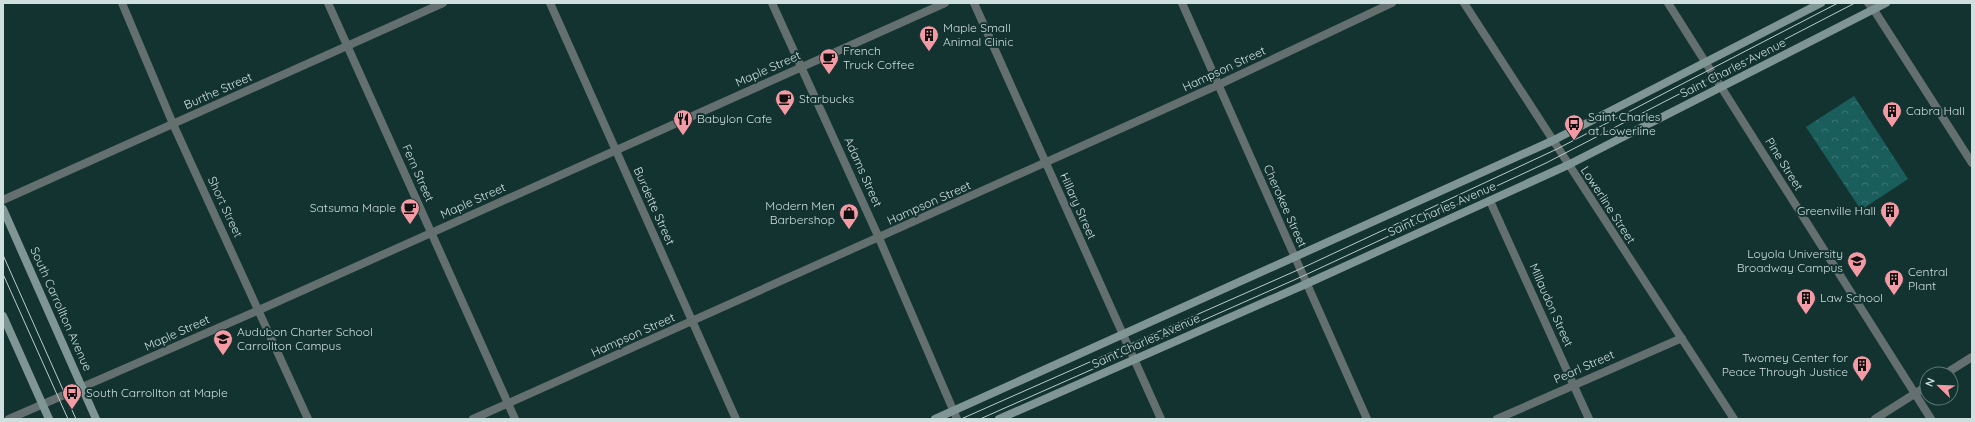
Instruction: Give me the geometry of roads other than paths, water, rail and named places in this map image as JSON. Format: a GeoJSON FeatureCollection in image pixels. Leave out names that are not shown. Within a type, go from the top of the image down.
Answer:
{"type":"FeatureCollection","features":[{"type":"Feature","properties":{"kind":"main road","name":"Saint Charles Avenue"},"geometry":{"type":"LineString","coordinates":[[935,419],[1552,141],[1821,3]]}},
{"type":"Feature","properties":{"kind":"main road","name":"Saint Charles Avenue"},"geometry":{"type":"LineString","coordinates":[[999,419],[1306,284],[1568,165],[1721,87],[1873,6],[1886,3]]}},
{"type":"Feature","properties":{"kind":"main road","name":"South Carrollton Avenue"},"geometry":{"type":"LineString","coordinates":[[3,210],[96,419]]}},
{"type":"Feature","properties":{"kind":"main road"},"geometry":{"type":"LineString","coordinates":[[3,316],[49,419]]}},
{"type":"Feature","properties":{"kind":"street","name":"Short Street"},"geometry":{"type":"LineString","coordinates":[[122,3],[173,124],[308,419]]}},
{"type":"Feature","properties":{"kind":"street","name":"Fern Street"},"geometry":{"type":"LineString","coordinates":[[328,3],[514,419]]}},
{"type":"Feature","properties":{"kind":"street","name":"Burthe Street"},"geometry":{"type":"LineString","coordinates":[[3,200],[443,3]]}},
{"type":"Feature","properties":{"kind":"street","name":"Burdette Street"},"geometry":{"type":"LineString","coordinates":[[550,3],[736,419]]}},
{"type":"Feature","properties":{"kind":"street","name":"Adams Street"},"geometry":{"type":"LineString","coordinates":[[772,3],[879,238],[956,419]]}},
{"type":"Feature","properties":{"kind":"street","name":"Maple Street"},"geometry":{"type":"LineString","coordinates":[[9,419],[259,310],[945,3]]}},
{"type":"Feature","properties":{"kind":"street","name":"Hillary Street"},"geometry":{"type":"LineString","coordinates":[[974,3],[1161,419]]}},
{"type":"Feature","properties":{"kind":"street","name":"Cherokee Street"},"geometry":{"type":"LineString","coordinates":[[1182,3],[1367,419]]}},
{"type":"Feature","properties":{"kind":"street","name":"Hampson Street"},"geometry":{"type":"LineString","coordinates":[[473,419],[1218,86],[1392,3]]}},
{"type":"Feature","properties":{"kind":"street","name":"Lowerline Street"},"geometry":{"type":"LineString","coordinates":[[1464,3],[1552,141],[1734,419]]}},
{"type":"Feature","properties":{"kind":"street","name":"Pine Street"},"geometry":{"type":"LineString","coordinates":[[1668,3],[1706,61],[1930,419]]}},
{"type":"Feature","properties":{"kind":"street"},"geometry":{"type":"LineString","coordinates":[[1868,3],[1873,6],[1972,163]]}},
{"type":"Feature","properties":{"kind":"street","name":"Millaudon Street"},"geometry":{"type":"LineString","coordinates":[[1490,201],[1589,419]]}},
{"type":"Feature","properties":{"kind":"street","name":"Pearl Street"},"geometry":{"type":"LineString","coordinates":[[1497,419],[1682,338]]}},
{"type":"Feature","properties":{"kind":"street"},"geometry":{"type":"LineString","coordinates":[[1958,366],[1972,357]]}},
{"type":"Feature","properties":{"kind":"street"},"geometry":{"type":"LineString","coordinates":[[1875,419],[1919,391]]}},
{"type":"Feature","properties":{"kind":"tram line"},"geometry":{"type":"LineString","coordinates":[[961,419],[1300,269],[1557,149],[1838,3]]}},
{"type":"Feature","properties":{"kind":"tram line"},"geometry":{"type":"LineString","coordinates":[[980,419],[1303,276],[1546,163],[1855,3]]}},
{"type":"Feature","properties":{"kind":"tram line"},"geometry":{"type":"LineString","coordinates":[[3,255],[76,419]]}},
{"type":"Feature","properties":{"kind":"tram line"},"geometry":{"type":"LineString","coordinates":[[3,274],[68,419]]}},
{"type":"Feature","properties":{"kind":"place","name":"Maple Small Animal Clinic"},"geometry":{"type":"Point","coordinates":[929,52]}},
{"type":"Feature","properties":{"kind":"place","name":"French Truck Coffee"},"geometry":{"type":"Point","coordinates":[829,75]}},
{"type":"Feature","properties":{"kind":"place","name":"Starbucks"},"geometry":{"type":"Point","coordinates":[785,116]}},
{"type":"Feature","properties":{"kind":"place","name":"Cabra Hall"},"geometry":{"type":"Point","coordinates":[1892,128]}},
{"type":"Feature","properties":{"kind":"place","name":"Babylon Cafe"},"geometry":{"type":"Point","coordinates":[683,136]}},
{"type":"Feature","properties":{"kind":"place","name":"Saint Charles at Lowerline"},"geometry":{"type":"Point","coordinates":[1574,141]}},
{"type":"Feature","properties":{"kind":"place","name":"Satsuma Maple"},"geometry":{"type":"Point","coordinates":[410,225]}},
{"type":"Feature","properties":{"kind":"place","name":"Greenville Hall"},"geometry":{"type":"Point","coordinates":[1890,228]}},
{"type":"Feature","properties":{"kind":"place","name":"Modern Men Barbershop"},"geometry":{"type":"Point","coordinates":[849,230]}},
{"type":"Feature","properties":{"kind":"place","name":"Loyola University Broadway Campus"},"geometry":{"type":"Point","coordinates":[1857,278]}},
{"type":"Feature","properties":{"kind":"place","name":"Central Plant"},"geometry":{"type":"Point","coordinates":[1894,296]}},
{"type":"Feature","properties":{"kind":"place","name":"Law School"},"geometry":{"type":"Point","coordinates":[1806,315]}},
{"type":"Feature","properties":{"kind":"place","name":"Audubon Charter School Carrollton Campus"},"geometry":{"type":"Point","coordinates":[223,356]}},
{"type":"Feature","properties":{"kind":"place","name":"Twomey Center for Peace Through Justice"},"geometry":{"type":"Point","coordinates":[1862,382]}},
{"type":"Feature","properties":{"kind":"place","name":"South Carrollton at Maple"},"geometry":{"type":"Point","coordinates":[72,410]}}]}
